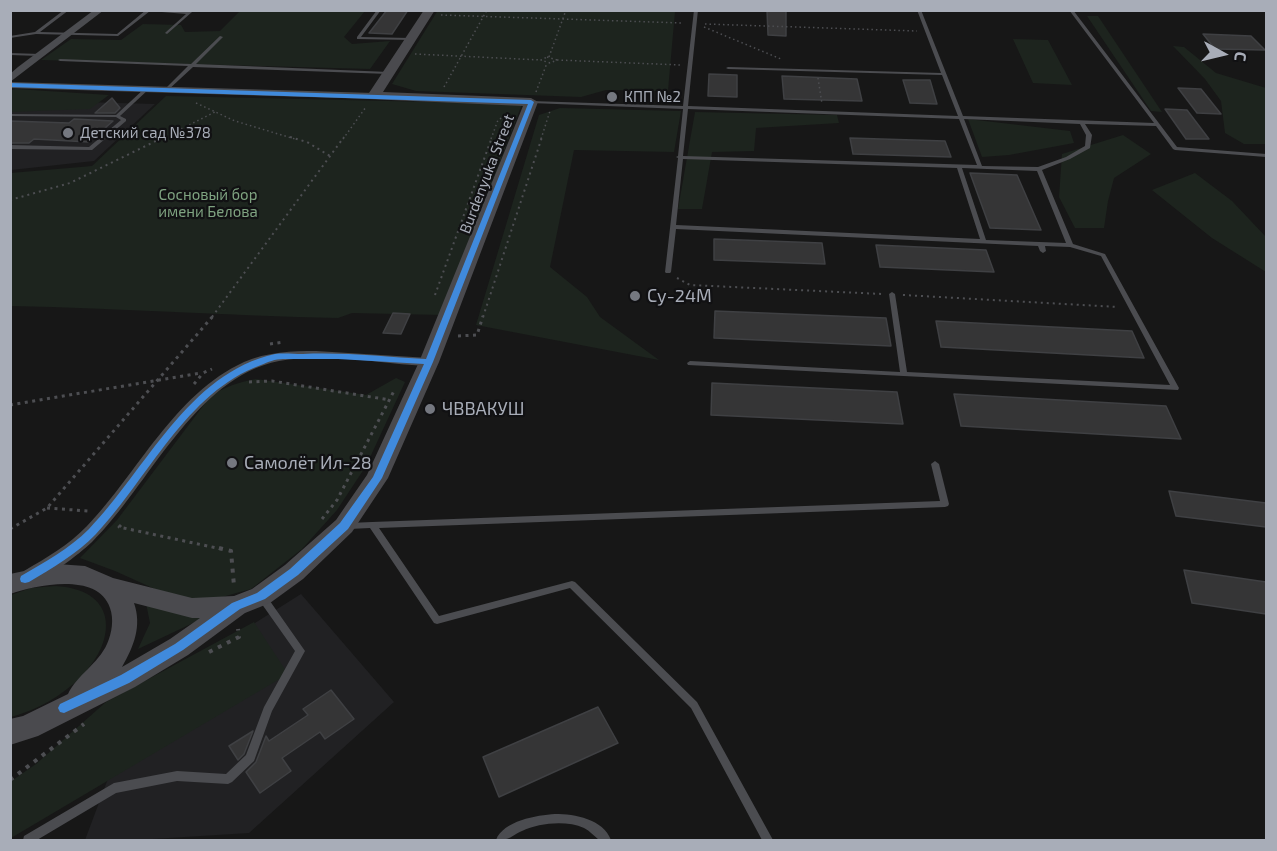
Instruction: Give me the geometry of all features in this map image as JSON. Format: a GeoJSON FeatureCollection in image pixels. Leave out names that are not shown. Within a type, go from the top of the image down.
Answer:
{"type":"FeatureCollection","features":[{"type":"Feature","properties":{"kind":"street"},"geometry":{"type":"LineString","coordinates":[[10,79],[100,10]]}},
{"type":"Feature","properties":{"kind":"street"},"geometry":{"type":"LineString","coordinates":[[10,85],[374,96],[429,13]]}},
{"type":"Feature","properties":{"kind":"street","name":"Burdenyuka Street"},"geometry":{"type":"LineString","coordinates":[[64,708],[134,674],[179,647],[246,596],[294,572],[344,526],[377,478],[419,362],[440,337],[531,102],[374,96]]}},
{"type":"Feature","properties":{"kind":"street"},"geometry":{"type":"LineString","coordinates":[[18,582],[69,552],[91,533],[181,419],[208,392],[249,366],[277,357],[330,356],[419,362]]}},
{"type":"Feature","properties":{"kind":"street"},"geometry":{"type":"LineString","coordinates":[[18,582],[57,574],[85,576],[108,586],[192,608],[246,596]]}},
{"type":"Feature","properties":{"kind":"street"},"geometry":{"type":"LineString","coordinates":[[16,733],[64,708],[90,687],[110,664],[122,640],[125,619],[120,600],[108,586]]}},
{"type":"Feature","properties":{"kind":"lane"},"geometry":{"type":"LineString","coordinates":[[36,33],[67,10]]}},
{"type":"Feature","properties":{"kind":"lane"},"geometry":{"type":"LineString","coordinates":[[379,10],[358,38],[411,39]]}},
{"type":"Feature","properties":{"kind":"lane"},"geometry":{"type":"LineString","coordinates":[[668,272],[696,10]]}},
{"type":"Feature","properties":{"kind":"lane"},"geometry":{"type":"LineString","coordinates":[[919,10],[980,167]]}},
{"type":"Feature","properties":{"kind":"lane"},"geometry":{"type":"LineString","coordinates":[[1071,10],[1175,148],[1266,155]]}},
{"type":"Feature","properties":{"kind":"lane"},"geometry":{"type":"LineString","coordinates":[[10,37],[36,33],[118,35],[149,11],[190,12]]}},
{"type":"Feature","properties":{"kind":"lane"},"geometry":{"type":"LineString","coordinates":[[167,33],[190,12]]}},
{"type":"Feature","properties":{"kind":"lane"},"geometry":{"type":"LineString","coordinates":[[167,90],[221,37]]}},
{"type":"Feature","properties":{"kind":"lane"},"geometry":{"type":"LineString","coordinates":[[10,54],[40,55]]}},
{"type":"Feature","properties":{"kind":"lane"},"geometry":{"type":"LineString","coordinates":[[60,60],[389,73]]}},
{"type":"Feature","properties":{"kind":"lane"},"geometry":{"type":"LineString","coordinates":[[728,68],[943,74]]}},
{"type":"Feature","properties":{"kind":"lane"},"geometry":{"type":"LineString","coordinates":[[117,116],[147,89]]}},
{"type":"Feature","properties":{"kind":"lane"},"geometry":{"type":"LineString","coordinates":[[531,102],[1156,125]]}},
{"type":"Feature","properties":{"kind":"lane"},"geometry":{"type":"LineString","coordinates":[[10,115],[117,116],[124,120],[90,149],[10,147]]}},
{"type":"Feature","properties":{"kind":"lane"},"geometry":{"type":"LineString","coordinates":[[680,157],[1039,169],[1068,158],[1088,147],[1089,135],[1082,122]]}},
{"type":"Feature","properties":{"kind":"lane"},"geometry":{"type":"LineString","coordinates":[[959,166],[983,241]]}},
{"type":"Feature","properties":{"kind":"lane"},"geometry":{"type":"LineString","coordinates":[[1039,169],[1070,245]]}},
{"type":"Feature","properties":{"kind":"lane"},"geometry":{"type":"LineString","coordinates":[[673,227],[983,241],[1042,247],[1070,245],[1103,255],[1175,388],[690,363]]}},
{"type":"Feature","properties":{"kind":"lane"},"geometry":{"type":"LineString","coordinates":[[892,294],[903,374]]}},
{"type":"Feature","properties":{"kind":"lane"},"geometry":{"type":"LineString","coordinates":[[344,526],[945,504],[935,464]]}},
{"type":"Feature","properties":{"kind":"lane"},"geometry":{"type":"LineString","coordinates":[[372,525],[437,620],[572,584],[694,705],[768,840]]}},
{"type":"Feature","properties":{"kind":"lane"},"geometry":{"type":"LineString","coordinates":[[28,840],[114,788],[177,776],[228,779],[250,758],[268,710],[300,651],[246,596]]}},
{"type":"Feature","properties":{"kind":"lane"},"geometry":{"type":"LineString","coordinates":[[501,840],[506,833],[540,820],[562,818],[589,825],[606,840]]}},
{"type":"Feature","properties":{"kind":"path"},"geometry":{"type":"LineString","coordinates":[[442,91],[487,10]]}},
{"type":"Feature","properties":{"kind":"path"},"geometry":{"type":"LineString","coordinates":[[549,57],[566,10]]}},
{"type":"Feature","properties":{"kind":"path"},"geometry":{"type":"LineString","coordinates":[[429,13],[928,31]]}},
{"type":"Feature","properties":{"kind":"path"},"geometry":{"type":"LineString","coordinates":[[695,24],[814,71],[823,113]]}},
{"type":"Feature","properties":{"kind":"path"},"geometry":{"type":"LineString","coordinates":[[402,54],[541,60],[549,57],[557,60],[691,66]]}},
{"type":"Feature","properties":{"kind":"path"},"geometry":{"type":"LineString","coordinates":[[541,60],[547,63],[557,60]]}},
{"type":"Feature","properties":{"kind":"path"},"geometry":{"type":"LineString","coordinates":[[432,304],[498,120],[531,102],[547,63]]}},
{"type":"Feature","properties":{"kind":"path"},"geometry":{"type":"LineString","coordinates":[[167,90],[235,121],[308,142],[330,156]]}},
{"type":"Feature","properties":{"kind":"path"},"geometry":{"type":"LineString","coordinates":[[10,529],[48,508],[211,319],[374,96]]}},
{"type":"Feature","properties":{"kind":"path"},"geometry":{"type":"LineString","coordinates":[[440,337],[477,335],[553,102]]}},
{"type":"Feature","properties":{"kind":"path"},"geometry":{"type":"LineString","coordinates":[[10,200],[70,183],[215,112]]}},
{"type":"Feature","properties":{"kind":"path"},"geometry":{"type":"LineString","coordinates":[[319,524],[337,500],[390,400],[419,362]]}},
{"type":"Feature","properties":{"kind":"path"},"geometry":{"type":"LineString","coordinates":[[10,405],[203,373]]}},
{"type":"Feature","properties":{"kind":"path"},"geometry":{"type":"LineString","coordinates":[[245,383],[272,381],[390,400]]}},
{"type":"Feature","properties":{"kind":"path"},"geometry":{"type":"LineString","coordinates":[[48,508],[126,517],[119,527],[231,551],[234,588],[246,596],[239,637]]}},
{"type":"Feature","properties":{"kind":"shaded area","name":"Детский сад №378"},"geometry":{"type":"Polygon","coordinates":[[[11,100],[155,104],[94,161],[11,170],[11,100]]]}},
{"type":"Feature","properties":{"kind":"shaded area"},"geometry":{"type":"Polygon","coordinates":[[[301,594],[394,702],[249,833],[137,840],[85,840],[139,696],[301,594]]]}},
{"type":"Feature","properties":{"kind":"green space"},"geometry":{"type":"Polygon","coordinates":[[[438,10],[675,11],[668,91],[606,90],[581,97],[416,91],[392,84],[438,10]]]}},
{"type":"Feature","properties":{"kind":"green space"},"geometry":{"type":"Polygon","coordinates":[[[240,11],[365,11],[344,37],[352,44],[390,41],[370,69],[41,60],[71,39],[121,40],[143,24],[181,25],[185,32],[220,31],[240,11]]]}},
{"type":"Feature","properties":{"kind":"green space"},"geometry":{"type":"Polygon","coordinates":[[[1087,16],[1098,16],[1162,112],[1151,111],[1087,16]]]}},
{"type":"Feature","properties":{"kind":"green space"},"geometry":{"type":"Polygon","coordinates":[[[1013,39],[1048,40],[1072,85],[1033,83],[1013,39]]]}},
{"type":"Feature","properties":{"kind":"green space"},"geometry":{"type":"Polygon","coordinates":[[[1173,46],[1184,47],[1216,73],[1266,88],[1266,144],[1244,144],[1225,133],[1221,101],[1205,79],[1173,46]]]}},
{"type":"Feature","properties":{"kind":"green space"},"geometry":{"type":"Polygon","coordinates":[[[11,90],[109,95],[90,109],[11,112],[11,90]]]}},
{"type":"Feature","properties":{"kind":"green space","name":"Сосновый бор имени Белова"},"geometry":{"type":"Polygon","coordinates":[[[166,96],[522,104],[442,315],[352,313],[338,318],[11,306],[11,173],[92,166],[166,96]]]}},
{"type":"Feature","properties":{"kind":"green space"},"geometry":{"type":"Polygon","coordinates":[[[560,108],[681,111],[674,152],[574,150],[550,267],[587,297],[600,317],[659,360],[476,325],[539,115],[560,108]]]}},
{"type":"Feature","properties":{"kind":"green space"},"geometry":{"type":"Polygon","coordinates":[[[695,112],[837,115],[839,123],[756,128],[754,151],[712,152],[702,209],[678,209],[695,112]]]}},
{"type":"Feature","properties":{"kind":"green space"},"geometry":{"type":"Polygon","coordinates":[[[968,119],[1070,131],[1074,143],[1009,155],[982,157],[968,119]]]}},
{"type":"Feature","properties":{"kind":"green space"},"geometry":{"type":"Polygon","coordinates":[[[1123,135],[1151,154],[1114,178],[1104,228],[1075,228],[1059,197],[1062,154],[1123,135]]]}},
{"type":"Feature","properties":{"kind":"green space"},"geometry":{"type":"Polygon","coordinates":[[[1195,173],[1232,201],[1266,237],[1266,272],[1212,238],[1152,190],[1195,173]]]}},
{"type":"Feature","properties":{"kind":"green space"},"geometry":{"type":"Polygon","coordinates":[[[396,378],[405,382],[366,466],[337,510],[302,549],[251,589],[211,600],[194,600],[166,594],[80,558],[117,520],[209,398],[220,391],[237,383],[256,379],[366,395],[396,378]]]}},
{"type":"Feature","properties":{"kind":"green space"},"geometry":{"type":"Polygon","coordinates":[[[55,586],[75,589],[90,596],[100,606],[105,618],[106,631],[102,646],[82,676],[66,690],[40,706],[11,717],[11,595],[31,588],[55,586]]]}},
{"type":"Feature","properties":{"kind":"green space"},"geometry":{"type":"Polygon","coordinates":[[[145,598],[212,614],[138,649],[150,623],[145,598]]]}},
{"type":"Feature","properties":{"kind":"green space"},"geometry":{"type":"Polygon","coordinates":[[[254,622],[288,674],[11,838],[10,782],[36,764],[106,702],[254,622]]]}},
{"type":"Feature","properties":{"kind":"building"},"geometry":{"type":"Polygon","coordinates":[[[387,10],[408,10],[392,34],[369,33],[387,10]]]}},
{"type":"Feature","properties":{"kind":"building"},"geometry":{"type":"Polygon","coordinates":[[[767,10],[786,10],[786,36],[768,35],[767,10]]]}},
{"type":"Feature","properties":{"kind":"building"},"geometry":{"type":"Polygon","coordinates":[[[1203,34],[1251,36],[1265,50],[1215,49],[1203,34]]]}},
{"type":"Feature","properties":{"kind":"building"},"geometry":{"type":"Polygon","coordinates":[[[709,74],[737,75],[737,97],[708,96],[709,74]]]}},
{"type":"Feature","properties":{"kind":"building"},"geometry":{"type":"Polygon","coordinates":[[[782,76],[857,79],[862,101],[784,99],[782,76]]]}},
{"type":"Feature","properties":{"kind":"building"},"geometry":{"type":"Polygon","coordinates":[[[903,80],[930,80],[937,104],[910,103],[903,80]]]}},
{"type":"Feature","properties":{"kind":"building"},"geometry":{"type":"Polygon","coordinates":[[[1178,88],[1201,89],[1221,114],[1197,113],[1178,88]]]}},
{"type":"Feature","properties":{"kind":"building"},"geometry":{"type":"Polygon","coordinates":[[[112,98],[120,108],[115,113],[95,113],[112,98]]]}},
{"type":"Feature","properties":{"kind":"building"},"geometry":{"type":"Polygon","coordinates":[[[1165,109],[1187,110],[1209,139],[1186,139],[1165,109]]]}},
{"type":"Feature","properties":{"kind":"building"},"geometry":{"type":"Polygon","coordinates":[[[74,119],[113,121],[89,142],[34,139],[29,143],[10,143],[10,121],[69,123],[74,119]]]}},
{"type":"Feature","properties":{"kind":"building"},"geometry":{"type":"Polygon","coordinates":[[[850,138],[945,141],[951,157],[853,154],[850,138]]]}},
{"type":"Feature","properties":{"kind":"building"},"geometry":{"type":"Polygon","coordinates":[[[970,173],[1017,175],[1041,230],[990,228],[970,173]]]}},
{"type":"Feature","properties":{"kind":"building"},"geometry":{"type":"Polygon","coordinates":[[[714,239],[822,243],[825,264],[714,260],[714,239]]]}},
{"type":"Feature","properties":{"kind":"building"},"geometry":{"type":"Polygon","coordinates":[[[876,245],[986,250],[994,272],[880,267],[876,245]]]}},
{"type":"Feature","properties":{"kind":"building"},"geometry":{"type":"Polygon","coordinates":[[[715,311],[886,318],[891,346],[714,338],[715,311]]]}},
{"type":"Feature","properties":{"kind":"building"},"geometry":{"type":"Polygon","coordinates":[[[393,313],[410,314],[401,334],[383,333],[393,313]]]}},
{"type":"Feature","properties":{"kind":"building"},"geometry":{"type":"Polygon","coordinates":[[[936,321],[1132,331],[1144,358],[941,347],[936,321]]]}},
{"type":"Feature","properties":{"kind":"building"},"geometry":{"type":"Polygon","coordinates":[[[712,383],[897,392],[903,424],[711,415],[712,383]]]}},
{"type":"Feature","properties":{"kind":"building"},"geometry":{"type":"Polygon","coordinates":[[[954,394],[1166,406],[1181,439],[961,426],[954,394]]]}},
{"type":"Feature","properties":{"kind":"building"},"geometry":{"type":"Polygon","coordinates":[[[1169,491],[1266,503],[1266,527],[1176,516],[1169,491]]]}},
{"type":"Feature","properties":{"kind":"building"},"geometry":{"type":"Polygon","coordinates":[[[1184,570],[1266,582],[1266,614],[1192,603],[1184,570]]]}},
{"type":"Feature","properties":{"kind":"building"},"geometry":{"type":"Polygon","coordinates":[[[331,690],[354,719],[325,739],[320,732],[282,758],[291,771],[260,793],[246,772],[256,762],[266,736],[269,741],[308,715],[303,709],[331,690]]]}},
{"type":"Feature","properties":{"kind":"building"},"geometry":{"type":"Polygon","coordinates":[[[598,707],[618,743],[499,797],[483,757],[598,707]]]}},
{"type":"Feature","properties":{"kind":"building"},"geometry":{"type":"Polygon","coordinates":[[[253,731],[244,754],[238,760],[229,746],[253,731]]]}},
{"type":"Feature","properties":{"kind":"cycle path"},"geometry":{"type":"LineString","coordinates":[[10,85],[531,102],[429,362],[377,478],[344,526],[294,572],[261,596],[236,606],[179,647],[125,679],[64,708]]}},
{"type":"Feature","properties":{"kind":"cycle path"},"geometry":{"type":"LineString","coordinates":[[25,579],[60,558],[85,539],[113,509],[194,406],[218,385],[244,368],[283,356],[429,362]]}},
{"type":"Feature","properties":{"kind":"place","name":"КПП №2"},"geometry":{"type":"Point","coordinates":[612,97]}},
{"type":"Feature","properties":{"kind":"place","name":"Детский сад №378"},"geometry":{"type":"Point","coordinates":[68,133]}},
{"type":"Feature","properties":{"kind":"place","name":"Су-24М"},"geometry":{"type":"Point","coordinates":[635,296]}},
{"type":"Feature","properties":{"kind":"place","name":"ЧВВАКУШ"},"geometry":{"type":"Point","coordinates":[430,409]}},
{"type":"Feature","properties":{"kind":"place","name":"Самолёт Ил-28"},"geometry":{"type":"Point","coordinates":[232,463]}}]}
